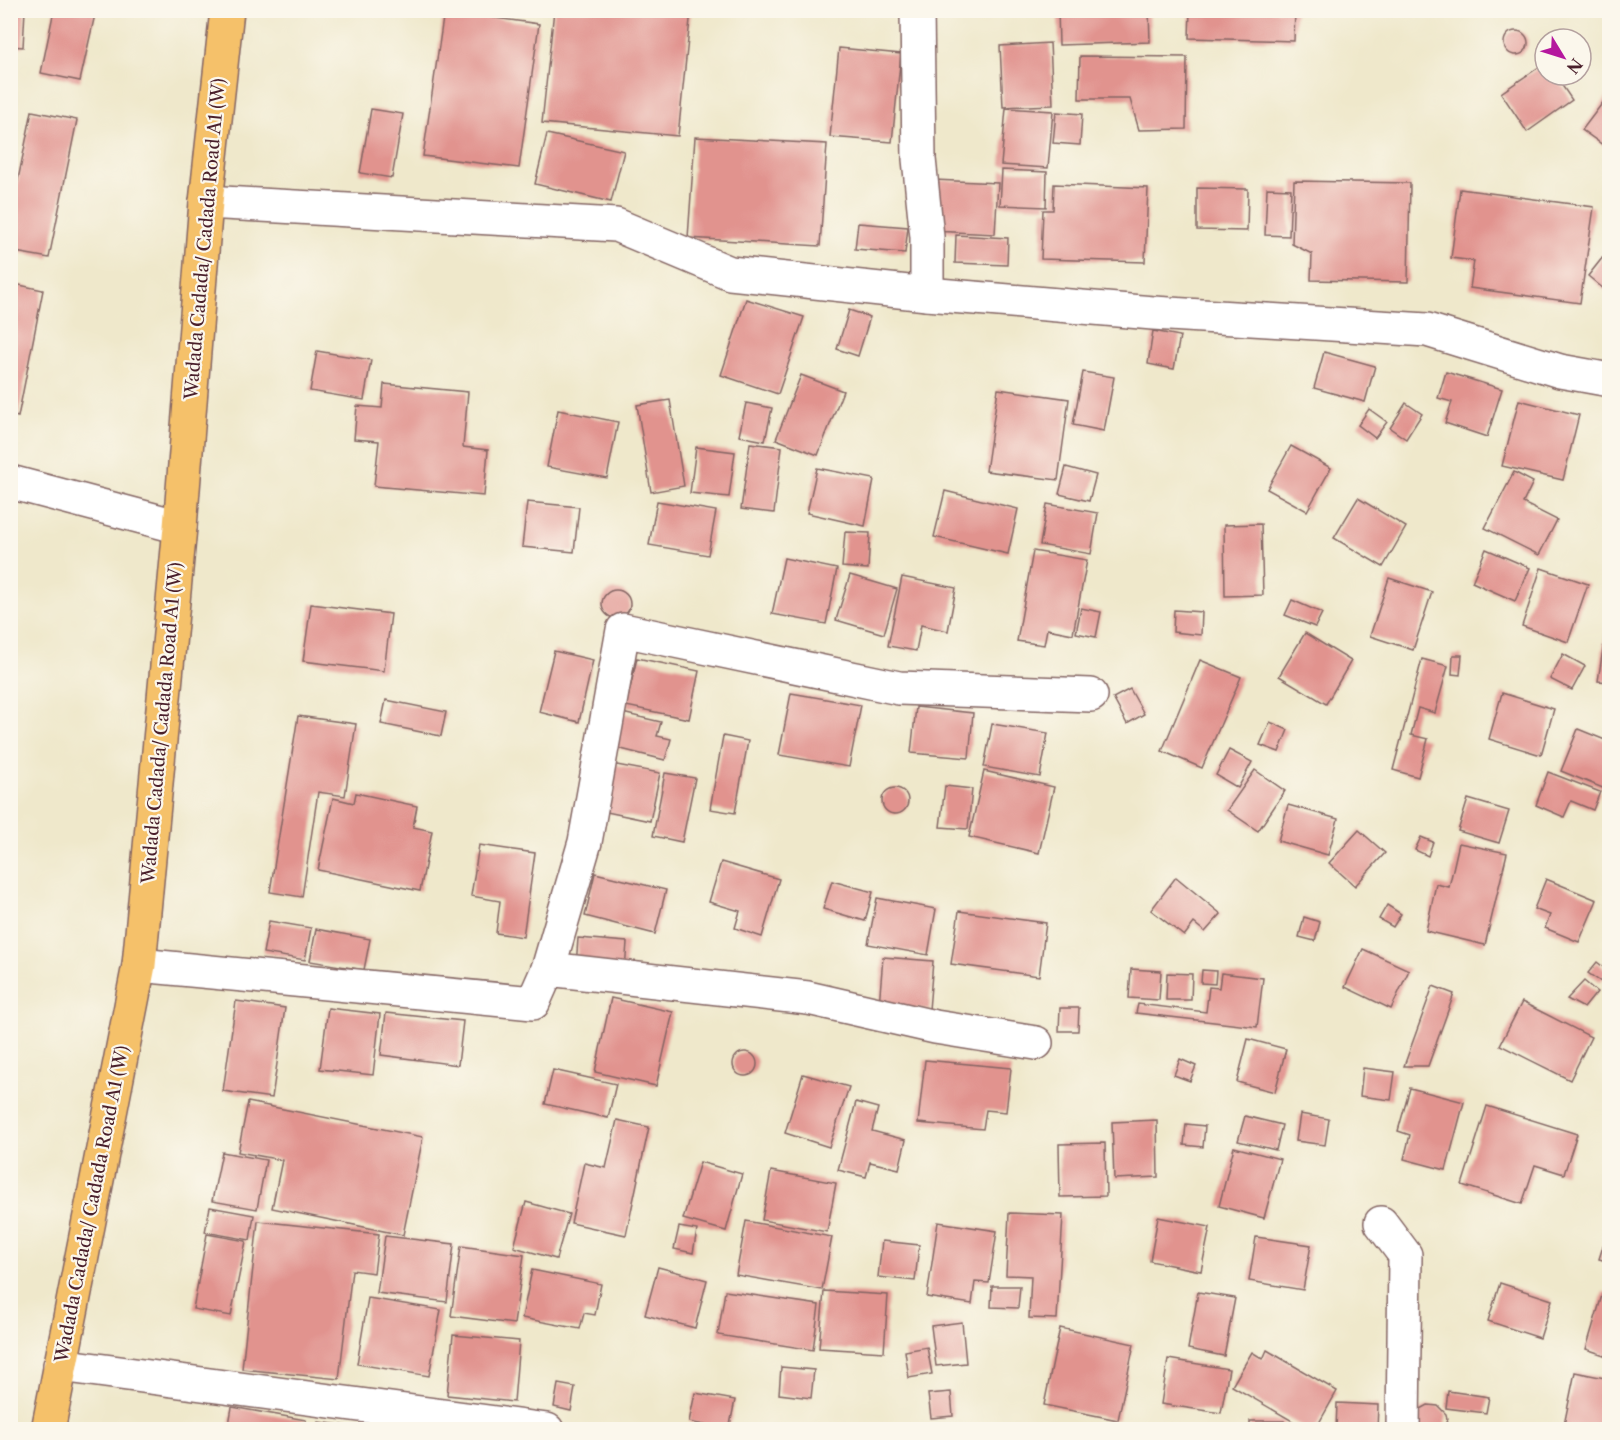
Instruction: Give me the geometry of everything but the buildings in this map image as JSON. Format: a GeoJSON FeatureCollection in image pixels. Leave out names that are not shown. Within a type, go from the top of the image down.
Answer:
{"type":"FeatureCollection","features":[{"type":"Feature","properties":{"kind":"main road","name":"Wadada Cadada/ Cadada Road A1 (W)"},"geometry":{"type":"LineString","coordinates":[[48,1430],[139,965],[180,527],[206,202],[226,10]]}},
{"type":"Feature","properties":{"kind":"street"},"geometry":{"type":"LineString","coordinates":[[917,10],[919,159],[927,237],[927,294]]}},
{"type":"Feature","properties":{"kind":"street"},"geometry":{"type":"LineString","coordinates":[[206,202],[616,225],[730,273],[927,294],[1153,313],[1427,330],[1560,371],[1610,380]]}},
{"type":"Feature","properties":{"kind":"street"},"geometry":{"type":"LineString","coordinates":[[10,482],[180,527]]}},
{"type":"Feature","properties":{"kind":"street"},"geometry":{"type":"LineString","coordinates":[[139,965],[533,1003],[548,969],[585,842],[623,630],[899,688],[1091,695]]}},
{"type":"Feature","properties":{"kind":"street"},"geometry":{"type":"LineString","coordinates":[[548,969],[808,998],[935,1027],[1036,1043]]}},
{"type":"Feature","properties":{"kind":"street"},"geometry":{"type":"LineString","coordinates":[[1381,1223],[1404,1256],[1403,1430]]}},
{"type":"Feature","properties":{"kind":"street"},"geometry":{"type":"LineString","coordinates":[[60,1365],[547,1430]]}}]}
